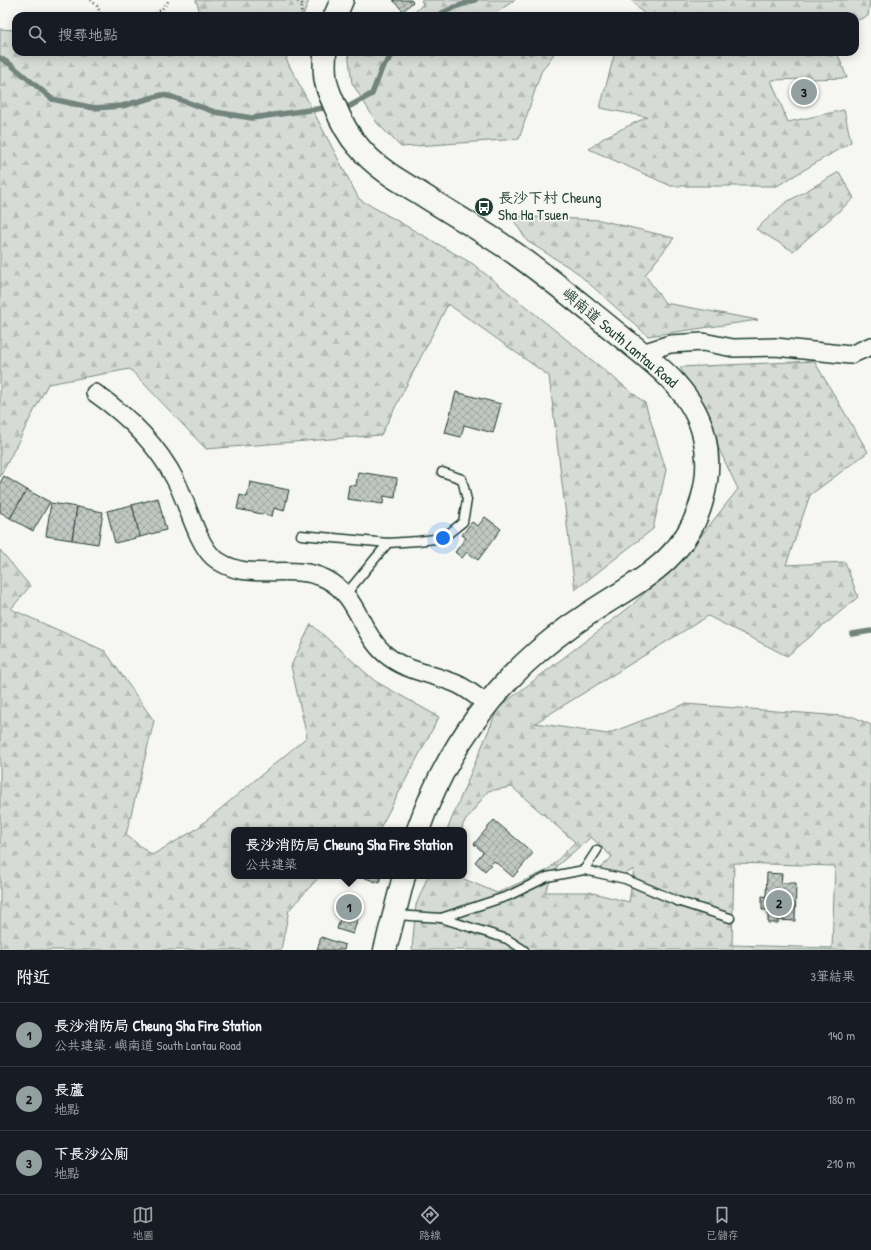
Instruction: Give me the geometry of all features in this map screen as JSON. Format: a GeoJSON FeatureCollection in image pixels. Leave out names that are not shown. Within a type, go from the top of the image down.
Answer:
{"type":"FeatureCollection","features":[{"type":"Feature","properties":{"kind":"main road"},"geometry":{"type":"LineString","coordinates":[[337,12],[342,0]]}},
{"type":"Feature","properties":{"kind":"main road","name":"嶼南道 South Lantau Road"},"geometry":{"type":"LineString","coordinates":[[325,56],[325,76],[329,92],[338,115],[357,145],[382,168],[521,258],[642,353],[671,379],[687,396],[699,419],[704,434],[706,449],[707,477],[702,502],[694,522],[678,548],[665,562],[644,579],[576,622],[541,648],[503,685],[487,704],[450,758],[438,781],[419,827]]}},
{"type":"Feature","properties":{"kind":"main road"},"geometry":{"type":"LineString","coordinates":[[385,950],[403,879]]}},
{"type":"Feature","properties":{"kind":"street"},"geometry":{"type":"LineString","coordinates":[[642,353],[670,344],[703,342],[733,348],[776,347],[850,355],[871,346]]}},
{"type":"Feature","properties":{"kind":"street"},"geometry":{"type":"LineString","coordinates":[[95,393],[133,423],[164,460],[178,486],[204,547],[216,559],[231,568],[242,571],[302,572],[314,574],[336,585],[353,602],[364,628],[373,642],[385,654],[398,664],[413,671],[458,684],[487,704]]}},
{"type":"Feature","properties":{"kind":"lane"},"geometry":{"type":"LineString","coordinates":[[300,535],[388,544],[443,538],[463,522],[467,500],[462,479],[442,472]]}},
{"type":"Feature","properties":{"kind":"lane"},"geometry":{"type":"LineString","coordinates":[[346,594],[388,544]]}},
{"type":"Feature","properties":{"kind":"lane"},"geometry":{"type":"LineString","coordinates":[[584,870],[597,850]]}},
{"type":"Feature","properties":{"kind":"lane"},"geometry":{"type":"LineString","coordinates":[[442,918],[508,896],[547,876],[584,870],[625,880],[677,901],[730,918]]}},
{"type":"Feature","properties":{"kind":"lane"},"geometry":{"type":"LineString","coordinates":[[393,915],[442,918],[507,939],[524,950]]}},
{"type":"Feature","properties":{"kind":"path"},"geometry":{"type":"LineString","coordinates":[[91,0],[100,12]]}},
{"type":"Feature","properties":{"kind":"path"},"geometry":{"type":"LineString","coordinates":[[158,12],[169,0]]}},
{"type":"Feature","properties":{"kind":"path"},"geometry":{"type":"LineString","coordinates":[[294,0],[302,4],[301,12]]}},
{"type":"Feature","properties":{"kind":"green space"},"geometry":{"type":"Polygon","coordinates":[[[196,0],[309,0],[304,12],[200,12],[196,0]]]}},
{"type":"Feature","properties":{"kind":"green space"},"geometry":{"type":"Polygon","coordinates":[[[421,0],[515,0],[497,12],[415,12],[423,4],[421,0]]]}},
{"type":"Feature","properties":{"kind":"green space"},"geometry":{"type":"Polygon","coordinates":[[[631,0],[870,0],[868,16],[859,19],[859,12],[642,12],[631,0]]]}},
{"type":"Feature","properties":{"kind":"green space"},"geometry":{"type":"Polygon","coordinates":[[[0,29],[12,30],[12,56],[287,56],[286,59],[359,199],[473,264],[645,403],[666,470],[653,529],[575,590],[549,376],[448,304],[381,435],[206,449],[130,369],[48,384],[0,477],[0,29]]]}},
{"type":"Feature","properties":{"kind":"green space"},"geometry":{"type":"Polygon","coordinates":[[[349,56],[552,56],[541,72],[519,139],[401,147],[377,123],[352,83],[349,56]]]}},
{"type":"Feature","properties":{"kind":"green space"},"geometry":{"type":"Polygon","coordinates":[[[614,56],[839,56],[847,78],[771,80],[788,122],[844,110],[851,142],[777,186],[671,186],[589,149],[605,137],[647,117],[600,108],[614,56]]]}},
{"type":"Feature","properties":{"kind":"green space"},"geometry":{"type":"Polygon","coordinates":[[[839,172],[854,198],[793,251],[756,229],[785,203],[839,172]]]}},
{"type":"Feature","properties":{"kind":"green space"},"geometry":{"type":"Polygon","coordinates":[[[511,216],[600,220],[674,238],[645,275],[665,303],[758,320],[648,336],[575,271],[527,241],[511,216]]]}},
{"type":"Feature","properties":{"kind":"green space"},"geometry":{"type":"Polygon","coordinates":[[[814,361],[868,452],[810,495],[786,565],[845,562],[858,597],[787,656],[708,616],[535,723],[607,734],[685,704],[854,717],[871,725],[871,950],[412,950],[416,905],[427,879],[464,879],[497,893],[548,870],[575,842],[512,787],[488,791],[463,824],[462,827],[448,827],[498,708],[631,606],[690,550],[738,489],[680,367],[814,361]],[[591,837],[558,865],[545,892],[589,892],[629,902],[634,869],[612,882],[599,869],[612,857],[591,837]],[[734,863],[732,945],[832,948],[835,866],[734,863]]]}},
{"type":"Feature","properties":{"kind":"green space"},"geometry":{"type":"Polygon","coordinates":[[[0,550],[30,586],[11,609],[105,651],[154,721],[126,835],[152,855],[195,830],[307,737],[291,666],[311,624],[375,681],[439,717],[381,827],[231,827],[231,879],[317,879],[289,910],[281,950],[0,950],[0,550]]]}},
{"type":"Feature","properties":{"kind":"building"},"geometry":{"type":"Polygon","coordinates":[[[393,0],[411,0],[413,2],[403,11],[393,0]]]}},
{"type":"Feature","properties":{"kind":"building"},"geometry":{"type":"Polygon","coordinates":[[[802,84],[810,86],[806,100],[798,98],[802,84]]]}},
{"type":"Feature","properties":{"kind":"building"},"geometry":{"type":"Polygon","coordinates":[[[456,392],[501,404],[493,433],[464,425],[461,437],[445,433],[456,392]]]}},
{"type":"Feature","properties":{"kind":"building"},"geometry":{"type":"Polygon","coordinates":[[[358,472],[397,478],[395,498],[384,496],[383,504],[347,499],[349,485],[356,486],[358,472]]]}},
{"type":"Feature","properties":{"kind":"building"},"geometry":{"type":"Polygon","coordinates":[[[4,476],[27,490],[10,518],[0,512],[0,483],[4,476]]]}},
{"type":"Feature","properties":{"kind":"building"},"geometry":{"type":"Polygon","coordinates":[[[250,482],[289,490],[284,511],[274,508],[272,516],[237,509],[240,495],[247,497],[250,482]]]}},
{"type":"Feature","properties":{"kind":"building"},"geometry":{"type":"Polygon","coordinates":[[[27,490],[50,502],[33,531],[10,518],[27,490]]]}},
{"type":"Feature","properties":{"kind":"building"},"geometry":{"type":"Polygon","coordinates":[[[158,498],[166,530],[140,537],[132,505],[158,498]]]}},
{"type":"Feature","properties":{"kind":"building"},"geometry":{"type":"Polygon","coordinates":[[[51,503],[77,507],[72,540],[46,536],[51,503]]]}},
{"type":"Feature","properties":{"kind":"building"},"geometry":{"type":"Polygon","coordinates":[[[132,505],[140,537],[115,543],[107,511],[132,505]]]}},
{"type":"Feature","properties":{"kind":"building"},"geometry":{"type":"Polygon","coordinates":[[[77,507],[103,512],[98,544],[72,540],[77,507]]]}},
{"type":"Feature","properties":{"kind":"building"},"geometry":{"type":"Polygon","coordinates":[[[485,517],[501,529],[478,560],[467,552],[462,558],[455,552],[466,538],[462,535],[472,522],[478,526],[485,517]]]}},
{"type":"Feature","properties":{"kind":"building"},"geometry":{"type":"Polygon","coordinates":[[[494,820],[533,853],[513,877],[494,861],[485,871],[475,862],[483,852],[474,844],[494,820]]]}},
{"type":"Feature","properties":{"kind":"building"},"geometry":{"type":"Polygon","coordinates":[[[767,873],[782,874],[781,883],[796,883],[795,921],[778,920],[778,923],[768,923],[768,910],[762,910],[762,896],[766,897],[767,873]]]}},
{"type":"Feature","properties":{"kind":"building"},"geometry":{"type":"Polygon","coordinates":[[[368,879],[380,879],[379,883],[368,879]]]}},
{"type":"Feature","properties":{"kind":"building"},"geometry":{"type":"Polygon","coordinates":[[[344,905],[360,911],[353,934],[337,929],[344,905]]]}},
{"type":"Feature","properties":{"kind":"building"},"geometry":{"type":"Polygon","coordinates":[[[321,937],[345,945],[344,950],[317,950],[321,937]]]}},
{"type":"Feature","properties":{"kind":"waterway"},"geometry":{"type":"LineString","coordinates":[[444,12],[475,0]]}},
{"type":"Feature","properties":{"kind":"waterway"},"geometry":{"type":"LineString","coordinates":[[340,107],[350,106],[372,94],[382,68],[392,56]]}},
{"type":"Feature","properties":{"kind":"waterway"},"geometry":{"type":"LineString","coordinates":[[0,58],[10,64],[52,99],[94,108],[122,106],[162,95],[215,112],[252,118],[331,107]]}},
{"type":"Feature","properties":{"kind":"waterway"},"geometry":{"type":"LineString","coordinates":[[852,634],[871,631]]}},
{"type":"Feature","properties":{"kind":"place","name":"下長沙公廁"},"geometry":{"type":"Point","coordinates":[804,92]}},
{"type":"Feature","properties":{"kind":"place","name":"長沙下村 Cheung Sha Ha Tsuen"},"geometry":{"type":"Point","coordinates":[484,207]}},
{"type":"Feature","properties":{"kind":"place","name":"長蘆"},"geometry":{"type":"Point","coordinates":[779,903]}},
{"type":"Feature","properties":{"kind":"place","name":"長沙消防局 Cheung Sha Fire Station"},"geometry":{"type":"Point","coordinates":[349,907]}}]}
